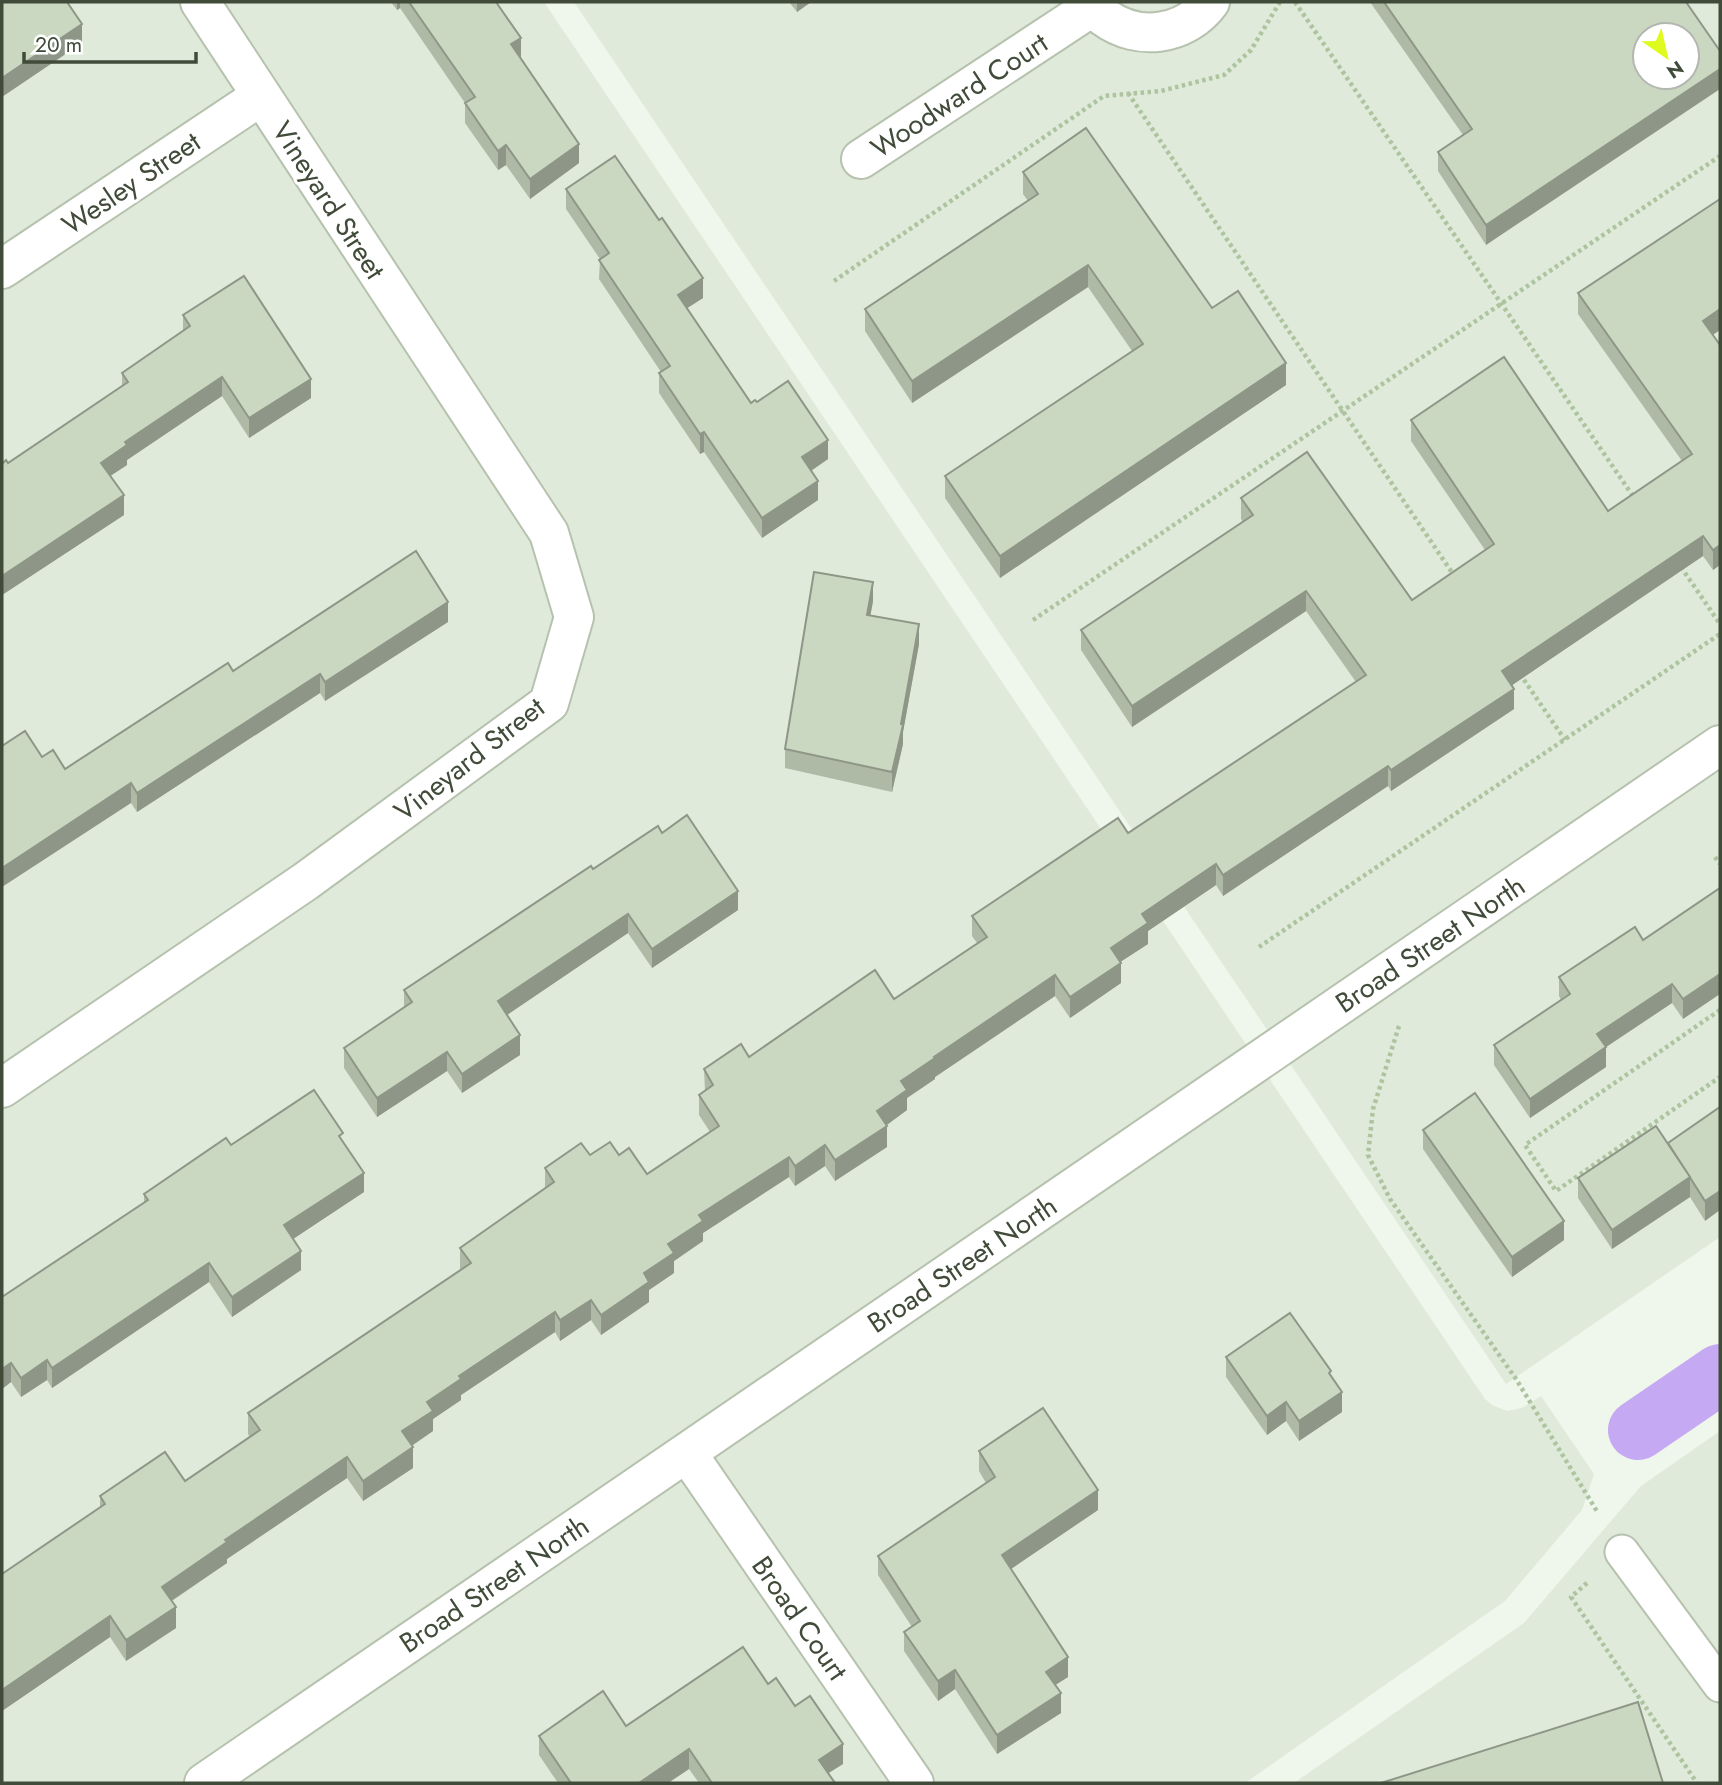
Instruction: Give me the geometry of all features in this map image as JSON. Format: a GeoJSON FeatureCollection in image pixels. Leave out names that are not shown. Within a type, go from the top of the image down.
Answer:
{"type":"FeatureCollection","features":[{"type":"Feature","properties":{"kind":"street","name":"Vineyard Street"},"geometry":{"type":"LineString","coordinates":[[2,1088],[306,881],[549,703],[574,617],[549,533],[200,2]]}},
{"type":"Feature","properties":{"kind":"street"},"geometry":{"type":"LineString","coordinates":[[1091,4],[1113,23],[1135,32],[1160,33],[1182,26],[1202,13],[1210,2]]}},
{"type":"Feature","properties":{"kind":"street","name":"Woodward Court"},"geometry":{"type":"LineString","coordinates":[[861,159],[1091,4]]}},
{"type":"Feature","properties":{"kind":"street","name":"Wesley Street"},"geometry":{"type":"LineString","coordinates":[[2,270],[261,96]]}},
{"type":"Feature","properties":{"kind":"street","name":"Broad Street North"},"geometry":{"type":"LineString","coordinates":[[204,1783],[1720,745]]}},
{"type":"Feature","properties":{"kind":"street","name":"Broad Court"},"geometry":{"type":"LineString","coordinates":[[687,1453],[914,1783]]}},
{"type":"Feature","properties":{"kind":"lane"},"geometry":{"type":"LineString","coordinates":[[1622,1552],[1720,1685]]}},
{"type":"Feature","properties":{"kind":"path"},"geometry":{"type":"LineString","coordinates":[[834,281],[1104,96],[1161,91],[1224,75],[1251,50],[1280,2]]}},
{"type":"Feature","properties":{"kind":"path"},"geometry":{"type":"LineString","coordinates":[[1295,2],[1642,510]]}},
{"type":"Feature","properties":{"kind":"path"},"geometry":{"type":"LineString","coordinates":[[1128,93],[1457,581]]}},
{"type":"Feature","properties":{"kind":"path"},"geometry":{"type":"LineString","coordinates":[[1033,620],[1720,156]]}},
{"type":"Feature","properties":{"kind":"path"},"geometry":{"type":"LineString","coordinates":[[1681,567],[1720,624]]}},
{"type":"Feature","properties":{"kind":"path"},"geometry":{"type":"LineString","coordinates":[[1259,947],[1720,634]]}},
{"type":"Feature","properties":{"kind":"path"},"geometry":{"type":"LineString","coordinates":[[1519,672],[1564,740]]}},
{"type":"Feature","properties":{"kind":"path"},"geometry":{"type":"LineString","coordinates":[[1715,857],[1720,864]]}},
{"type":"Feature","properties":{"kind":"path"},"geometry":{"type":"LineString","coordinates":[[1423,948],[1373,1109],[1368,1155],[1390,1199],[1516,1379],[1622,1552],[1571,1597],[1697,1783]]}},
{"type":"Feature","properties":{"kind":"path"},"geometry":{"type":"LineString","coordinates":[[1720,1010],[1525,1145],[1556,1191],[1720,1077]]}},
{"type":"Feature","properties":{"kind":"shaded area"},"geometry":{"type":"Polygon","coordinates":[[[2,2],[544,2],[1485,1399],[1507,1411],[1522,1408],[1541,1396],[1594,1474],[1582,1510],[1505,1601],[1245,1783],[2,1783],[2,2]]]}},
{"type":"Feature","properties":{"kind":"shaded area"},"geometry":{"type":"Polygon","coordinates":[[[574,2],[1720,2],[1720,1237],[1506,1384],[574,2]]]}},
{"type":"Feature","properties":{"kind":"shaded area"},"geometry":{"type":"Polygon","coordinates":[[[1720,1431],[1720,1783],[1294,1783],[1524,1623],[1641,1486],[1720,1431]]]}},
{"type":"Feature","properties":{"kind":"building"},"geometry":{"type":"Polygon","coordinates":[[[2,2],[67,2],[82,24],[2,78],[2,2]]]}},
{"type":"Feature","properties":{"kind":"building"},"geometry":{"type":"Polygon","coordinates":[[[409,2],[496,2],[521,38],[511,44],[579,144],[530,179],[506,145],[498,151],[465,103],[475,97],[409,2]]]}},
{"type":"Feature","properties":{"kind":"building"},"geometry":{"type":"Polygon","coordinates":[[[1384,2],[1686,2],[1699,21],[1631,21],[1631,91],[1687,91],[1486,225],[1438,152],[1472,129],[1384,2]]]}},
{"type":"Feature","properties":{"kind":"building"},"geometry":{"type":"Polygon","coordinates":[[[1701,24],[1720,51],[1720,69],[1701,82],[1701,24]]]}},
{"type":"Feature","properties":{"kind":"building"},"geometry":{"type":"Polygon","coordinates":[[[1086,128],[1212,308],[1238,291],[1286,363],[1000,556],[945,476],[1143,344],[1088,265],[912,381],[865,309],[1038,194],[1023,172],[1086,128]]]}},
{"type":"Feature","properties":{"kind":"building"},"geometry":{"type":"Polygon","coordinates":[[[615,156],[703,278],[678,295],[751,403],[755,400],[757,402],[788,381],[828,440],[802,457],[818,481],[762,518],[704,432],[700,434],[659,373],[670,366],[599,260],[609,253],[566,189],[615,156]]]}},
{"type":"Feature","properties":{"kind":"building"},"geometry":{"type":"Polygon","coordinates":[[[1720,199],[1720,309],[1703,321],[1720,345],[1720,545],[1713,550],[1703,536],[1502,671],[1514,689],[1391,770],[1388,766],[1223,875],[1216,864],[1142,914],[1148,923],[1111,948],[1121,963],[1070,997],[1055,975],[934,1057],[901,1081],[907,1090],[877,1111],[887,1126],[835,1160],[825,1145],[795,1166],[789,1157],[699,1215],[703,1221],[668,1244],[674,1253],[644,1273],[649,1282],[601,1315],[591,1300],[560,1320],[555,1312],[459,1376],[461,1379],[427,1402],[433,1411],[402,1431],[413,1447],[363,1481],[347,1457],[225,1540],[227,1542],[162,1587],[176,1607],[126,1640],[110,1616],[2,1690],[2,1574],[105,1504],[100,1496],[165,1452],[185,1481],[260,1430],[248,1413],[471,1263],[460,1248],[554,1182],[545,1168],[581,1143],[590,1155],[610,1142],[619,1155],[629,1148],[647,1174],[719,1126],[699,1095],[713,1085],[704,1069],[741,1044],[749,1057],[875,970],[894,999],[987,937],[972,916],[1118,818],[1128,833],[1366,675],[1306,591],[1132,706],[1081,630],[1253,515],[1241,498],[1307,452],[1412,600],[1494,544],[1411,420],[1504,357],[1608,511],[1692,454],[1578,293],[1720,199]]]}},
{"type":"Feature","properties":{"kind":"building"},"geometry":{"type":"Polygon","coordinates":[[[244,276],[311,379],[249,418],[222,377],[125,442],[127,445],[101,463],[124,495],[2,576],[2,464],[6,460],[8,463],[128,382],[122,373],[190,326],[183,315],[244,276]]]}},
{"type":"Feature","properties":{"kind":"building"},"geometry":{"type":"Polygon","coordinates":[[[416,551],[448,602],[325,682],[320,674],[137,793],[131,783],[2,868],[2,746],[25,731],[42,757],[53,750],[65,769],[228,663],[233,671],[416,551]]]}},
{"type":"Feature","properties":{"kind":"building"},"geometry":{"type":"Polygon","coordinates":[[[814,572],[873,582],[867,615],[919,624],[901,724],[903,725],[892,772],[785,749],[814,572]]]}},
{"type":"Feature","properties":{"kind":"building"},"geometry":{"type":"Polygon","coordinates":[[[687,815],[738,891],[652,949],[628,914],[498,1001],[520,1035],[462,1074],[447,1052],[377,1098],[344,1048],[412,1002],[404,990],[591,866],[593,869],[658,826],[662,833],[687,815]]]}},
{"type":"Feature","properties":{"kind":"building"},"geometry":{"type":"Polygon","coordinates":[[[1720,888],[1720,974],[1683,999],[1672,984],[1597,1034],[1606,1047],[1530,1099],[1494,1045],[1570,994],[1559,977],[1635,927],[1643,940],[1720,888]]]}},
{"type":"Feature","properties":{"kind":"building"},"geometry":{"type":"Polygon","coordinates":[[[314,1090],[343,1133],[339,1136],[364,1173],[284,1225],[301,1251],[232,1297],[209,1263],[52,1368],[47,1360],[21,1378],[11,1363],[2,1369],[2,1297],[148,1200],[144,1194],[226,1138],[231,1145],[314,1090]]]}},
{"type":"Feature","properties":{"kind":"building"},"geometry":{"type":"Polygon","coordinates":[[[1475,1093],[1564,1221],[1512,1257],[1423,1130],[1475,1093]]]}},
{"type":"Feature","properties":{"kind":"building"},"geometry":{"type":"Polygon","coordinates":[[[1720,1107],[1720,1191],[1705,1201],[1668,1143],[1720,1107]]]}},
{"type":"Feature","properties":{"kind":"building"},"geometry":{"type":"Polygon","coordinates":[[[1656,1126],[1690,1177],[1612,1230],[1578,1178],[1656,1126]]]}},
{"type":"Feature","properties":{"kind":"building"},"geometry":{"type":"Polygon","coordinates":[[[1290,1313],[1331,1371],[1329,1373],[1342,1392],[1299,1421],[1286,1402],[1267,1416],[1226,1357],[1290,1313]]]}},
{"type":"Feature","properties":{"kind":"building"},"geometry":{"type":"Polygon","coordinates":[[[1043,1408],[1098,1490],[1002,1555],[1068,1657],[1046,1672],[1061,1693],[997,1735],[955,1670],[938,1681],[904,1632],[920,1621],[878,1556],[995,1477],[979,1451],[1043,1408]]]}},
{"type":"Feature","properties":{"kind":"building"},"geometry":{"type":"Polygon","coordinates":[[[743,1647],[768,1684],[776,1678],[795,1706],[810,1696],[843,1744],[819,1760],[835,1783],[712,1783],[689,1749],[639,1783],[571,1783],[539,1736],[603,1691],[626,1726],[743,1647]]]}},
{"type":"Feature","properties":{"kind":"building"},"geometry":{"type":"Polygon","coordinates":[[[1638,1702],[1663,1783],[1381,1783],[1638,1702]]]}},
{"type":"Feature","properties":{"kind":"waterway"},"geometry":{"type":"LineString","coordinates":[[1638,1430],[1720,1374]]}}]}
